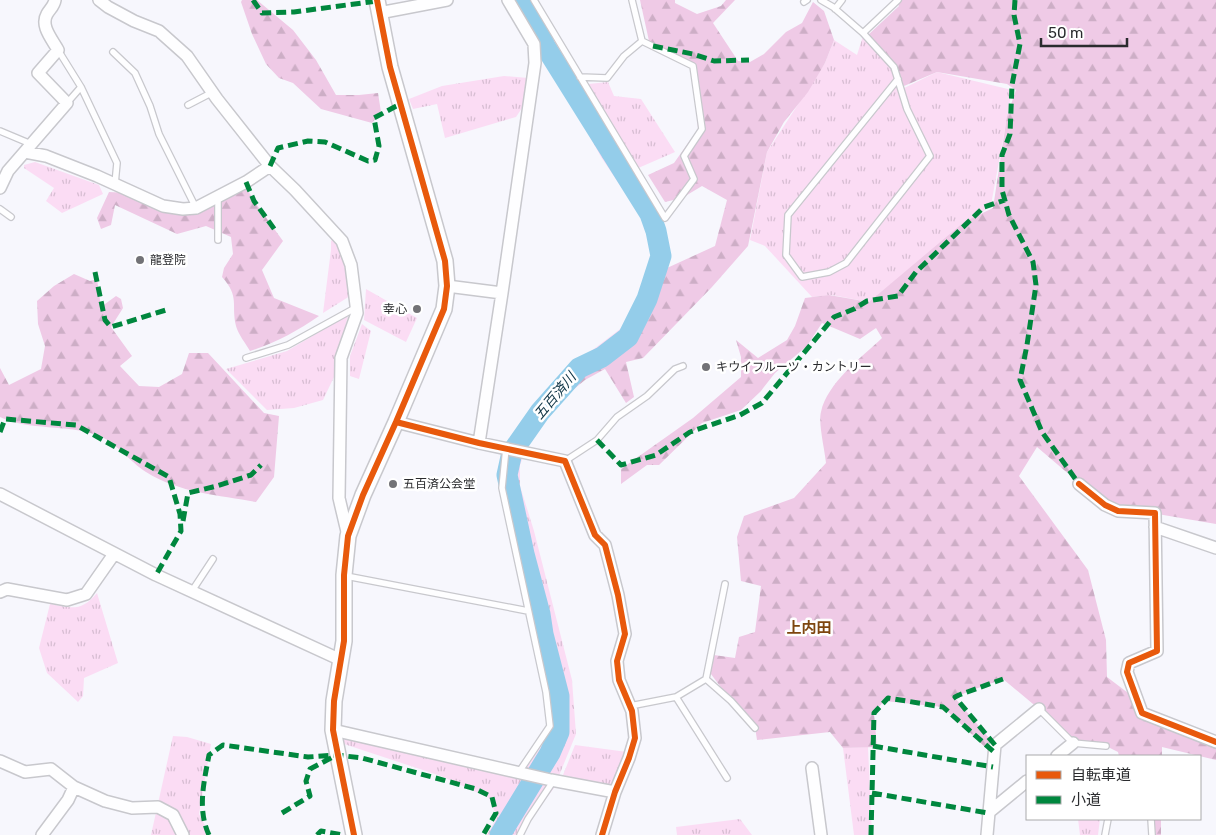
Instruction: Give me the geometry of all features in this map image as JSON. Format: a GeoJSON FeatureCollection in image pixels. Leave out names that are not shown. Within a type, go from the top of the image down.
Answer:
{"type":"FeatureCollection","features":[{"type":"Feature","properties":{"kind":"street"},"geometry":{"type":"LineString","coordinates":[[0,188],[8,171],[67,104],[38,73],[58,50],[44,26],[46,16],[54,5],[55,0]]}},
{"type":"Feature","properties":{"kind":"street"},"geometry":{"type":"LineString","coordinates":[[99,0],[134,22],[159,31],[187,56],[270,166],[313,209],[342,242],[351,266],[357,307],[357,313],[341,358],[339,498],[348,536]]}},
{"type":"Feature","properties":{"kind":"street"},"geometry":{"type":"LineString","coordinates":[[354,835],[333,730],[334,701],[344,641],[344,575],[348,536],[363,495],[444,309],[447,286],[445,261],[390,67],[378,6],[447,0]]}},
{"type":"Feature","properties":{"kind":"street"},"geometry":{"type":"LineString","coordinates":[[479,443],[535,63],[534,44],[508,0]]}},
{"type":"Feature","properties":{"kind":"street"},"geometry":{"type":"LineString","coordinates":[[28,148],[97,176],[163,206],[183,209],[196,208],[246,182],[270,166]]}},
{"type":"Feature","properties":{"kind":"street"},"geometry":{"type":"LineString","coordinates":[[447,286],[502,293]]}},
{"type":"Feature","properties":{"kind":"street"},"geometry":{"type":"LineString","coordinates":[[396,422],[565,462],[595,535],[605,545],[618,595],[625,634],[617,661],[619,680],[632,711],[635,738],[615,792],[602,835]]}},
{"type":"Feature","properties":{"kind":"street"},"geometry":{"type":"LineString","coordinates":[[1079,484],[1104,505],[1118,511],[1155,513],[1157,651],[1129,663],[1127,672],[1142,713],[1216,742]]}},
{"type":"Feature","properties":{"kind":"street"},"geometry":{"type":"LineString","coordinates":[[0,494],[114,554],[341,660]]}},
{"type":"Feature","properties":{"kind":"street"},"geometry":{"type":"LineString","coordinates":[[1155,527],[1216,548]]}},
{"type":"Feature","properties":{"kind":"street"},"geometry":{"type":"LineString","coordinates":[[0,592],[7,589],[68,600],[86,594],[114,554]]}},
{"type":"Feature","properties":{"kind":"street"},"geometry":{"type":"LineString","coordinates":[[987,835],[995,745],[1039,708]]}},
{"type":"Feature","properties":{"kind":"street"},"geometry":{"type":"LineString","coordinates":[[333,730],[515,772],[615,792]]}},
{"type":"Feature","properties":{"kind":"street"},"geometry":{"type":"LineString","coordinates":[[1058,755],[1073,743]]}},
{"type":"Feature","properties":{"kind":"street"},"geometry":{"type":"LineString","coordinates":[[0,760],[25,772],[51,769],[74,788],[105,801],[132,808],[158,807],[173,815],[183,835]]}},
{"type":"Feature","properties":{"kind":"street"},"geometry":{"type":"LineString","coordinates":[[812,768],[821,835]]}},
{"type":"Feature","properties":{"kind":"street"},"geometry":{"type":"LineString","coordinates":[[988,813],[1026,782]]}},
{"type":"Feature","properties":{"kind":"street"},"geometry":{"type":"LineString","coordinates":[[42,835],[68,800],[74,788]]}},
{"type":"Feature","properties":{"kind":"lane"},"geometry":{"type":"LineString","coordinates":[[534,0],[665,218],[694,179],[684,156],[702,129],[699,103],[693,66],[642,41]]}},
{"type":"Feature","properties":{"kind":"lane"},"geometry":{"type":"LineString","coordinates":[[632,0],[642,41]]}},
{"type":"Feature","properties":{"kind":"lane"},"geometry":{"type":"LineString","coordinates":[[821,0],[836,9],[863,33],[894,67],[898,79],[907,109],[930,156],[846,263],[830,272],[802,277],[786,255],[788,215],[898,79]]}},
{"type":"Feature","properties":{"kind":"lane"},"geometry":{"type":"LineString","coordinates":[[836,9],[842,0]]}},
{"type":"Feature","properties":{"kind":"lane"},"geometry":{"type":"LineString","coordinates":[[863,33],[898,0]]}},
{"type":"Feature","properties":{"kind":"lane"},"geometry":{"type":"LineString","coordinates":[[580,77],[607,78],[624,56],[642,41]]}},
{"type":"Feature","properties":{"kind":"lane"},"geometry":{"type":"LineString","coordinates":[[58,50],[81,87],[117,162],[115,184]]}},
{"type":"Feature","properties":{"kind":"lane"},"geometry":{"type":"LineString","coordinates":[[113,52],[135,73],[150,106],[159,134],[196,208]]}},
{"type":"Feature","properties":{"kind":"lane"},"geometry":{"type":"LineString","coordinates":[[67,104],[81,87]]}},
{"type":"Feature","properties":{"kind":"lane"},"geometry":{"type":"LineString","coordinates":[[188,105],[213,92]]}},
{"type":"Feature","properties":{"kind":"lane"},"geometry":{"type":"LineString","coordinates":[[0,131],[28,148]]}},
{"type":"Feature","properties":{"kind":"lane"},"geometry":{"type":"LineString","coordinates":[[218,196],[218,240]]}},
{"type":"Feature","properties":{"kind":"lane"},"geometry":{"type":"LineString","coordinates":[[0,209],[11,217]]}},
{"type":"Feature","properties":{"kind":"lane"},"geometry":{"type":"LineString","coordinates":[[246,358],[288,345],[357,307]]}},
{"type":"Feature","properties":{"kind":"lane"},"geometry":{"type":"LineString","coordinates":[[565,462],[597,440],[616,417],[647,396],[675,369],[683,366]]}},
{"type":"Feature","properties":{"kind":"lane"},"geometry":{"type":"LineString","coordinates":[[506,448],[502,488],[546,692],[550,726],[515,772]]}},
{"type":"Feature","properties":{"kind":"lane"},"geometry":{"type":"LineString","coordinates":[[192,591],[213,559]]}},
{"type":"Feature","properties":{"kind":"lane"},"geometry":{"type":"LineString","coordinates":[[344,575],[528,611]]}},
{"type":"Feature","properties":{"kind":"lane"},"geometry":{"type":"LineString","coordinates":[[630,706],[676,697],[706,679],[725,584]]}},
{"type":"Feature","properties":{"kind":"lane"},"geometry":{"type":"LineString","coordinates":[[706,679],[731,701],[755,728]]}},
{"type":"Feature","properties":{"kind":"lane"},"geometry":{"type":"LineString","coordinates":[[676,697],[727,778]]}},
{"type":"Feature","properties":{"kind":"lane"},"geometry":{"type":"LineString","coordinates":[[1039,708],[1073,743],[1106,746]]}},
{"type":"Feature","properties":{"kind":"lane"},"geometry":{"type":"LineString","coordinates":[[520,835],[553,780]]}},
{"type":"Feature","properties":{"kind":"lane"},"geometry":{"type":"LineString","coordinates":[[1105,835],[1108,820]]}},
{"type":"Feature","properties":{"kind":"lane"},"geometry":{"type":"LineString","coordinates":[[1151,820],[1152,835]]}},
{"type":"Feature","properties":{"kind":"green space"},"geometry":{"type":"Polygon","coordinates":[[[242,0],[257,0],[293,30],[316,60],[336,95],[378,93],[381,112],[372,123],[321,109],[293,83],[279,78],[266,64],[252,34],[241,2],[242,0]]]}},
{"type":"Feature","properties":{"kind":"green space"},"geometry":{"type":"Polygon","coordinates":[[[516,0],[534,0],[607,118],[588,84],[608,82],[614,96],[641,99],[675,152],[636,169],[626,152],[660,216],[667,268],[653,295],[642,328],[602,357],[580,366],[537,420],[520,465],[520,486],[534,531],[572,680],[576,734],[554,788],[519,835],[487,835],[497,817],[489,798],[441,776],[344,744],[341,735],[520,777],[549,735],[550,690],[529,606],[504,482],[506,457],[513,438],[522,423],[565,371],[628,323],[644,292],[654,250],[642,218],[601,157],[516,0]]]}},
{"type":"Feature","properties":{"kind":"green space"},"geometry":{"type":"Polygon","coordinates":[[[640,0],[675,0],[675,3],[697,14],[721,6],[726,0],[735,0],[713,23],[738,61],[750,62],[764,54],[786,32],[802,23],[813,2],[824,11],[834,40],[825,63],[808,92],[784,122],[767,152],[748,246],[712,287],[643,358],[626,362],[634,397],[626,403],[605,369],[585,380],[538,419],[578,371],[642,328],[653,295],[667,268],[715,246],[727,200],[702,186],[682,198],[665,202],[648,175],[674,163],[698,129],[693,66],[649,41],[640,0]]]}},
{"type":"Feature","properties":{"kind":"green space"},"geometry":{"type":"Polygon","coordinates":[[[896,0],[1216,0],[1216,524],[1105,505],[1037,447],[1019,476],[1088,570],[1106,640],[1107,677],[1136,699],[1142,713],[1216,742],[1216,760],[1162,747],[1162,755],[1119,755],[1118,752],[1106,746],[1074,744],[1039,709],[1003,679],[955,698],[995,745],[988,750],[943,707],[884,701],[874,713],[877,747],[843,748],[830,732],[757,740],[755,727],[731,701],[708,670],[714,655],[735,658],[739,637],[755,632],[761,586],[741,581],[737,537],[744,516],[794,498],[826,463],[820,423],[825,401],[830,391],[846,371],[882,338],[876,328],[860,339],[822,323],[807,346],[775,373],[760,392],[741,410],[702,423],[659,465],[647,465],[621,484],[621,469],[693,418],[741,377],[741,357],[736,340],[758,358],[787,340],[795,326],[805,298],[829,295],[869,302],[964,222],[993,208],[1007,116],[1016,90],[1007,84],[937,72],[904,86],[867,36],[899,6],[896,0]]]}},
{"type":"Feature","properties":{"kind":"green space"},"geometry":{"type":"Polygon","coordinates":[[[863,36],[891,64],[900,90],[937,72],[1012,90],[991,205],[869,302],[832,295],[812,297],[765,246],[750,240],[767,152],[825,63],[834,40],[857,55],[863,36]]]}},
{"type":"Feature","properties":{"kind":"green space"},"geometry":{"type":"Polygon","coordinates":[[[504,76],[528,78],[522,108],[516,117],[445,138],[437,104],[413,109],[409,99],[442,86],[504,76]]]}},
{"type":"Feature","properties":{"kind":"green space"},"geometry":{"type":"Polygon","coordinates":[[[35,162],[99,185],[103,194],[62,213],[46,201],[54,188],[24,168],[24,165],[35,162]]]}},
{"type":"Feature","properties":{"kind":"green space"},"geometry":{"type":"Polygon","coordinates":[[[245,185],[254,201],[283,241],[262,270],[274,298],[319,316],[286,336],[250,351],[237,329],[233,295],[222,277],[224,268],[233,254],[231,237],[206,226],[177,234],[115,205],[111,225],[101,229],[97,218],[109,192],[129,193],[183,211],[245,185]]]}},
{"type":"Feature","properties":{"kind":"green space"},"geometry":{"type":"Polygon","coordinates":[[[334,238],[342,253],[350,296],[323,313],[331,241],[334,238]]]}},
{"type":"Feature","properties":{"kind":"green space"},"geometry":{"type":"Polygon","coordinates":[[[74,274],[90,281],[97,279],[101,307],[116,296],[121,299],[123,308],[111,327],[132,356],[120,366],[139,386],[159,387],[182,374],[189,353],[208,353],[264,413],[279,416],[274,477],[256,502],[199,492],[172,485],[140,468],[110,442],[97,435],[23,424],[0,417],[0,368],[9,385],[41,369],[45,346],[38,324],[37,301],[54,286],[74,274]]]}},
{"type":"Feature","properties":{"kind":"green space"},"geometry":{"type":"Polygon","coordinates":[[[366,289],[417,318],[406,342],[364,320],[366,289]]]}},
{"type":"Feature","properties":{"kind":"green space"},"geometry":{"type":"Polygon","coordinates":[[[348,315],[334,377],[323,400],[294,408],[267,410],[226,369],[287,351],[348,315]]]}},
{"type":"Feature","properties":{"kind":"green space"},"geometry":{"type":"Polygon","coordinates":[[[362,324],[371,331],[359,379],[350,376],[350,356],[362,324]]]}},
{"type":"Feature","properties":{"kind":"green space"},"geometry":{"type":"Polygon","coordinates":[[[97,593],[118,663],[84,678],[83,696],[78,702],[47,673],[39,648],[50,604],[64,607],[81,606],[97,593]]]}},
{"type":"Feature","properties":{"kind":"green space"},"geometry":{"type":"Polygon","coordinates":[[[173,736],[187,737],[211,744],[199,814],[210,835],[151,835],[173,736]]]}},
{"type":"Feature","properties":{"kind":"green space"},"geometry":{"type":"Polygon","coordinates":[[[575,745],[627,752],[612,787],[563,775],[575,745]]]}},
{"type":"Feature","properties":{"kind":"green space"},"geometry":{"type":"Polygon","coordinates":[[[868,747],[872,835],[854,835],[843,748],[868,747]]]}},
{"type":"Feature","properties":{"kind":"green space"},"geometry":{"type":"Polygon","coordinates":[[[740,819],[752,835],[677,835],[676,827],[740,819]]]}},
{"type":"Feature","properties":{"kind":"green space"},"geometry":{"type":"Polygon","coordinates":[[[1078,820],[1100,820],[1098,835],[1080,835],[1078,820]]]}},
{"type":"Feature","properties":{"kind":"green space"},"geometry":{"type":"Polygon","coordinates":[[[1154,820],[1161,820],[1161,835],[1154,835],[1154,820]]]}},
{"type":"Feature","properties":{"kind":"waterway","name":"五百済川"},"geometry":{"type":"LineString","coordinates":[[500,835],[550,753],[559,732],[559,696],[524,554],[507,475],[512,452],[540,412],[579,368],[602,357],[628,337],[647,299],[661,256],[650,214],[545,46],[522,0]]}},
{"type":"Feature","properties":{"kind":"marked path"},"geometry":{"type":"LineString","coordinates":[[253,0],[262,13],[294,12],[377,1]]}},
{"type":"Feature","properties":{"kind":"marked path"},"geometry":{"type":"LineString","coordinates":[[1015,0],[1014,15],[1020,44],[1012,85],[1010,134],[1002,155],[1002,190],[1009,215],[1033,262],[1036,285],[1020,380],[1042,432],[1079,484]]}},
{"type":"Feature","properties":{"kind":"marked path"},"geometry":{"type":"LineString","coordinates":[[653,46],[693,54],[714,61],[749,60]]}},
{"type":"Feature","properties":{"kind":"marked path"},"geometry":{"type":"LineString","coordinates":[[270,166],[278,148],[308,141],[325,142],[368,161],[375,160],[379,146],[374,118],[400,104]]}},
{"type":"Feature","properties":{"kind":"marked path"},"geometry":{"type":"LineString","coordinates":[[246,182],[254,201],[275,230]]}},
{"type":"Feature","properties":{"kind":"marked path"},"geometry":{"type":"LineString","coordinates":[[597,440],[621,465],[656,455],[690,432],[740,415],[762,403],[834,317],[854,309],[867,301],[898,296],[916,272],[984,207],[1005,200]]}},
{"type":"Feature","properties":{"kind":"marked path"},"geometry":{"type":"LineString","coordinates":[[95,272],[105,320],[111,327],[166,310]]}},
{"type":"Feature","properties":{"kind":"marked path"},"geometry":{"type":"LineString","coordinates":[[0,432],[5,419],[76,425],[169,477],[180,514],[181,531],[156,575]]}},
{"type":"Feature","properties":{"kind":"marked path"},"geometry":{"type":"LineString","coordinates":[[183,521],[188,493],[251,475],[261,465]]}},
{"type":"Feature","properties":{"kind":"marked path"},"geometry":{"type":"LineString","coordinates":[[995,745],[955,697],[1003,679]]}},
{"type":"Feature","properties":{"kind":"marked path"},"geometry":{"type":"LineString","coordinates":[[871,835],[874,713],[888,698],[943,707],[994,752]]}},
{"type":"Feature","properties":{"kind":"marked path"},"geometry":{"type":"LineString","coordinates":[[209,835],[205,825],[202,805],[205,775],[209,755],[223,745],[308,757],[337,755],[362,758],[476,789],[492,797],[496,813],[483,835]]}},
{"type":"Feature","properties":{"kind":"marked path"},"geometry":{"type":"LineString","coordinates":[[873,746],[993,767]]}},
{"type":"Feature","properties":{"kind":"marked path"},"geometry":{"type":"LineString","coordinates":[[282,813],[310,796],[306,781],[310,769],[333,757]]}},
{"type":"Feature","properties":{"kind":"marked path"},"geometry":{"type":"LineString","coordinates":[[872,793],[988,813]]}},
{"type":"Feature","properties":{"kind":"marked path"},"geometry":{"type":"LineString","coordinates":[[317,835],[321,831],[343,835]]}},
{"type":"Feature","properties":{"kind":"cycle path"},"geometry":{"type":"LineString","coordinates":[[354,835],[333,730],[334,701],[344,641],[344,575],[348,536],[363,495],[444,309],[447,286],[445,261],[390,67],[377,0]]}},
{"type":"Feature","properties":{"kind":"cycle path"},"geometry":{"type":"LineString","coordinates":[[396,422],[479,443],[565,461],[595,535],[605,545],[618,595],[625,634],[617,661],[619,680],[632,711],[635,738],[615,792],[602,835]]}},
{"type":"Feature","properties":{"kind":"cycle path"},"geometry":{"type":"LineString","coordinates":[[1079,484],[1105,505],[1118,511],[1155,513],[1157,651],[1129,663],[1127,672],[1142,713],[1216,742]]}},
{"type":"Feature","properties":{"kind":"place","name":"龍登院"},"geometry":{"type":"Point","coordinates":[140,260]}},
{"type":"Feature","properties":{"kind":"place","name":"幸心"},"geometry":{"type":"Point","coordinates":[417,309]}},
{"type":"Feature","properties":{"kind":"place","name":"キウイフルーツ・カントリー"},"geometry":{"type":"Point","coordinates":[706,367]}},
{"type":"Feature","properties":{"kind":"place","name":"五百済公会堂"},"geometry":{"type":"Point","coordinates":[393,484]}},
{"type":"Feature","properties":{"kind":"district","name":"上内田"},"geometry":{"type":"Point","coordinates":[809,628]}}]}
